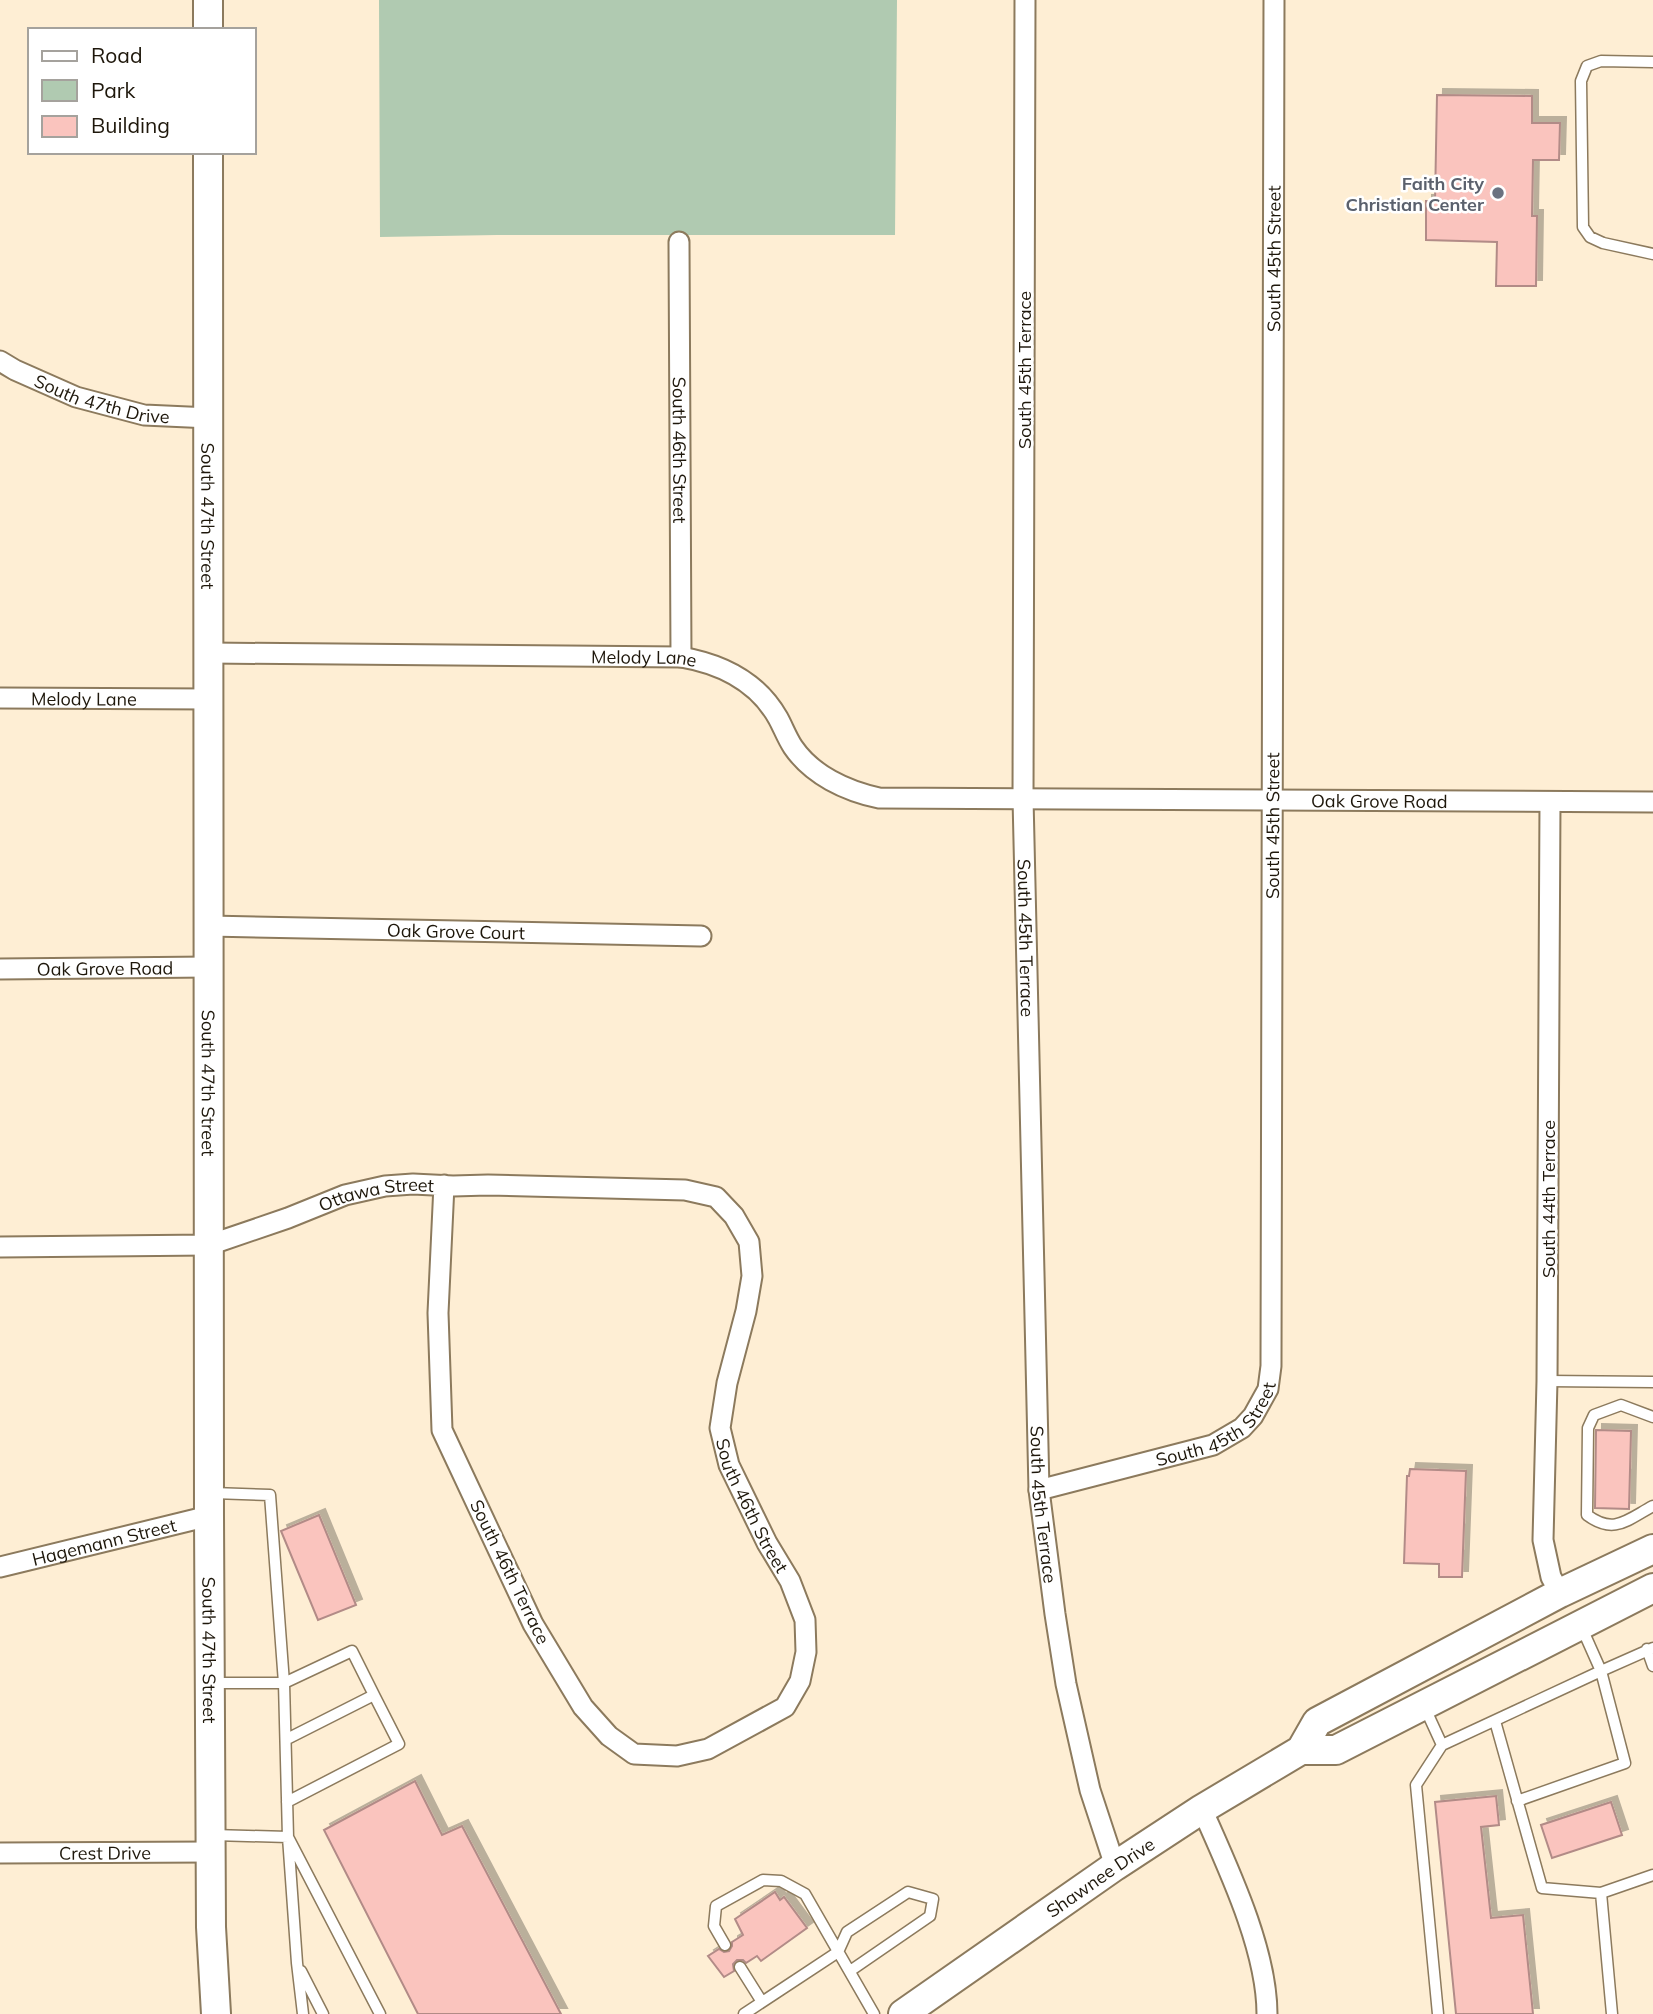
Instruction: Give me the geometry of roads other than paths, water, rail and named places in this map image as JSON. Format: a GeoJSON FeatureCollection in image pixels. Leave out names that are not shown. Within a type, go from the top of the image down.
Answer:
{"type":"FeatureCollection","features":[{"type":"Feature","properties":{"kind":"street"},"geometry":{"type":"LineString","coordinates":[[208,0],[208,28]]}},
{"type":"Feature","properties":{"kind":"street","name":"South 45th Terrace"},"geometry":{"type":"LineString","coordinates":[[1026,0],[1023,798],[1039,1490],[1066,1684],[1090,1790],[1115,1866]]}},
{"type":"Feature","properties":{"kind":"street","name":"South 45th Street"},"geometry":{"type":"LineString","coordinates":[[1039,1490],[1213,1446],[1242,1427],[1253,1416],[1268,1389],[1271,1366],[1275,0]]}},
{"type":"Feature","properties":{"kind":"street","name":"South 47th Street"},"geometry":{"type":"LineString","coordinates":[[208,154],[209,1505],[211,1927],[216,2014]]}},
{"type":"Feature","properties":{"kind":"street","name":"South 46th Street"},"geometry":{"type":"LineString","coordinates":[[679,242],[681,657]]}},
{"type":"Feature","properties":{"kind":"street","name":"South 47th Drive"},"geometry":{"type":"LineString","coordinates":[[0,361],[76,397],[144,415],[209,418]]}},
{"type":"Feature","properties":{"kind":"street","name":"Melody Lane"},"geometry":{"type":"LineString","coordinates":[[209,653],[681,657],[706,662],[734,673],[752,687],[777,716],[793,747],[810,766],[832,782],[879,798],[1023,798]]}},
{"type":"Feature","properties":{"kind":"street","name":"Melody Lane"},"geometry":{"type":"LineString","coordinates":[[0,698],[210,699]]}},
{"type":"Feature","properties":{"kind":"street","name":"Oak Grove Road"},"geometry":{"type":"LineString","coordinates":[[1023,798],[1653,802]]}},
{"type":"Feature","properties":{"kind":"street","name":"South 44th Terrace"},"geometry":{"type":"LineString","coordinates":[[1550,802],[1547,1381],[1543,1540],[1551,1577],[1560,1593]]}},
{"type":"Feature","properties":{"kind":"street","name":"Oak Grove Court"},"geometry":{"type":"LineString","coordinates":[[209,926],[701,936]]}},
{"type":"Feature","properties":{"kind":"street","name":"Oak Grove Road"},"geometry":{"type":"LineString","coordinates":[[0,969],[209,968]]}},
{"type":"Feature","properties":{"kind":"street","name":"Ottawa Street"},"geometry":{"type":"LineString","coordinates":[[0,1247],[209,1245],[345,1195],[385,1186],[413,1184],[685,1190],[716,1197],[734,1216],[742,1230]]}},
{"type":"Feature","properties":{"kind":"street","name":"South 46th Terrace"},"geometry":{"type":"LineString","coordinates":[[444,1185],[438,1313],[442,1430],[533,1624],[583,1707],[608,1736],[634,1755],[677,1756],[708,1749],[756,1724],[785,1707],[793,1693]]}},
{"type":"Feature","properties":{"kind":"street","name":"South 46th Street"},"geometry":{"type":"LineString","coordinates":[[742,1230],[749,1242],[752,1276],[746,1311],[727,1383],[720,1428],[729,1465],[767,1543],[790,1581],[805,1620],[806,1652],[800,1681],[793,1693]]}},
{"type":"Feature","properties":{"kind":"street","name":"Hagemann Street"},"geometry":{"type":"LineString","coordinates":[[0,1567],[209,1505]]}},
{"type":"Feature","properties":{"kind":"street","name":"Shawnee Drive"},"geometry":{"type":"LineString","coordinates":[[903,2014],[1202,1808],[1301,1750],[1317,1722],[1560,1593],[1653,1549]]}},
{"type":"Feature","properties":{"kind":"street"},"geometry":{"type":"LineString","coordinates":[[1301,1750],[1336,1750],[1653,1588]]}},
{"type":"Feature","properties":{"kind":"street"},"geometry":{"type":"LineString","coordinates":[[1560,1593],[1580,1625]]}},
{"type":"Feature","properties":{"kind":"street"},"geometry":{"type":"LineString","coordinates":[[1407,1674],[1423,1705]]}},
{"type":"Feature","properties":{"kind":"street"},"geometry":{"type":"LineString","coordinates":[[1202,1808],[1252,1934],[1265,1984],[1267,2014]]}},
{"type":"Feature","properties":{"kind":"street","name":"Crest Drive"},"geometry":{"type":"LineString","coordinates":[[0,1853],[211,1844]]}},
{"type":"Feature","properties":{"kind":"lane"},"geometry":{"type":"LineString","coordinates":[[1653,62],[1601,61],[1587,66],[1581,81],[1583,227],[1590,237],[1603,243],[1653,254]]}},
{"type":"Feature","properties":{"kind":"lane"},"geometry":{"type":"LineString","coordinates":[[1547,1381],[1653,1382]]}},
{"type":"Feature","properties":{"kind":"lane"},"geometry":{"type":"LineString","coordinates":[[1653,1417],[1621,1405],[1594,1415],[1588,1428],[1587,1515],[1599,1524],[1618,1525],[1653,1506]]}},
{"type":"Feature","properties":{"kind":"lane"},"geometry":{"type":"LineString","coordinates":[[209,1505],[270,1494],[287,1739],[288,1838],[296,1963],[303,2014]]}},
{"type":"Feature","properties":{"kind":"lane"},"geometry":{"type":"LineString","coordinates":[[1517,1801],[1625,1763],[1601,1671],[1580,1625]]}},
{"type":"Feature","properties":{"kind":"lane"},"geometry":{"type":"LineString","coordinates":[[1438,2014],[1416,1785],[1442,1745],[1650,1649],[1653,1666]]}},
{"type":"Feature","properties":{"kind":"lane"},"geometry":{"type":"LineString","coordinates":[[210,1683],[284,1683],[352,1651],[399,1744],[287,1802]]}},
{"type":"Feature","properties":{"kind":"lane"},"geometry":{"type":"LineString","coordinates":[[287,1739],[374,1695]]}},
{"type":"Feature","properties":{"kind":"lane"},"geometry":{"type":"LineString","coordinates":[[1423,1705],[1442,1745]]}},
{"type":"Feature","properties":{"kind":"lane"},"geometry":{"type":"LineString","coordinates":[[1495,1721],[1542,1888],[1601,1893],[1653,1875]]}},
{"type":"Feature","properties":{"kind":"lane"},"geometry":{"type":"LineString","coordinates":[[211,1844],[288,1838]]}},
{"type":"Feature","properties":{"kind":"lane"},"geometry":{"type":"LineString","coordinates":[[288,1838],[380,2014]]}},
{"type":"Feature","properties":{"kind":"lane"},"geometry":{"type":"LineString","coordinates":[[726,1945],[714,1926],[716,1906],[762,1880],[780,1881],[805,1894],[874,2014]]}},
{"type":"Feature","properties":{"kind":"lane"},"geometry":{"type":"LineString","coordinates":[[744,2014],[838,1952],[847,1932],[908,1892],[933,1899],[930,1916],[850,1971]]}},
{"type":"Feature","properties":{"kind":"lane"},"geometry":{"type":"LineString","coordinates":[[1601,1893],[1612,2014]]}},
{"type":"Feature","properties":{"kind":"lane"},"geometry":{"type":"LineString","coordinates":[[296,1963],[323,2014]]}},
{"type":"Feature","properties":{"kind":"lane"},"geometry":{"type":"LineString","coordinates":[[740,1967],[762,2002]]}},
{"type":"Feature","properties":{"kind":"place","name":"Faith City Christian Center"},"geometry":{"type":"Point","coordinates":[1498,193]}}]}
